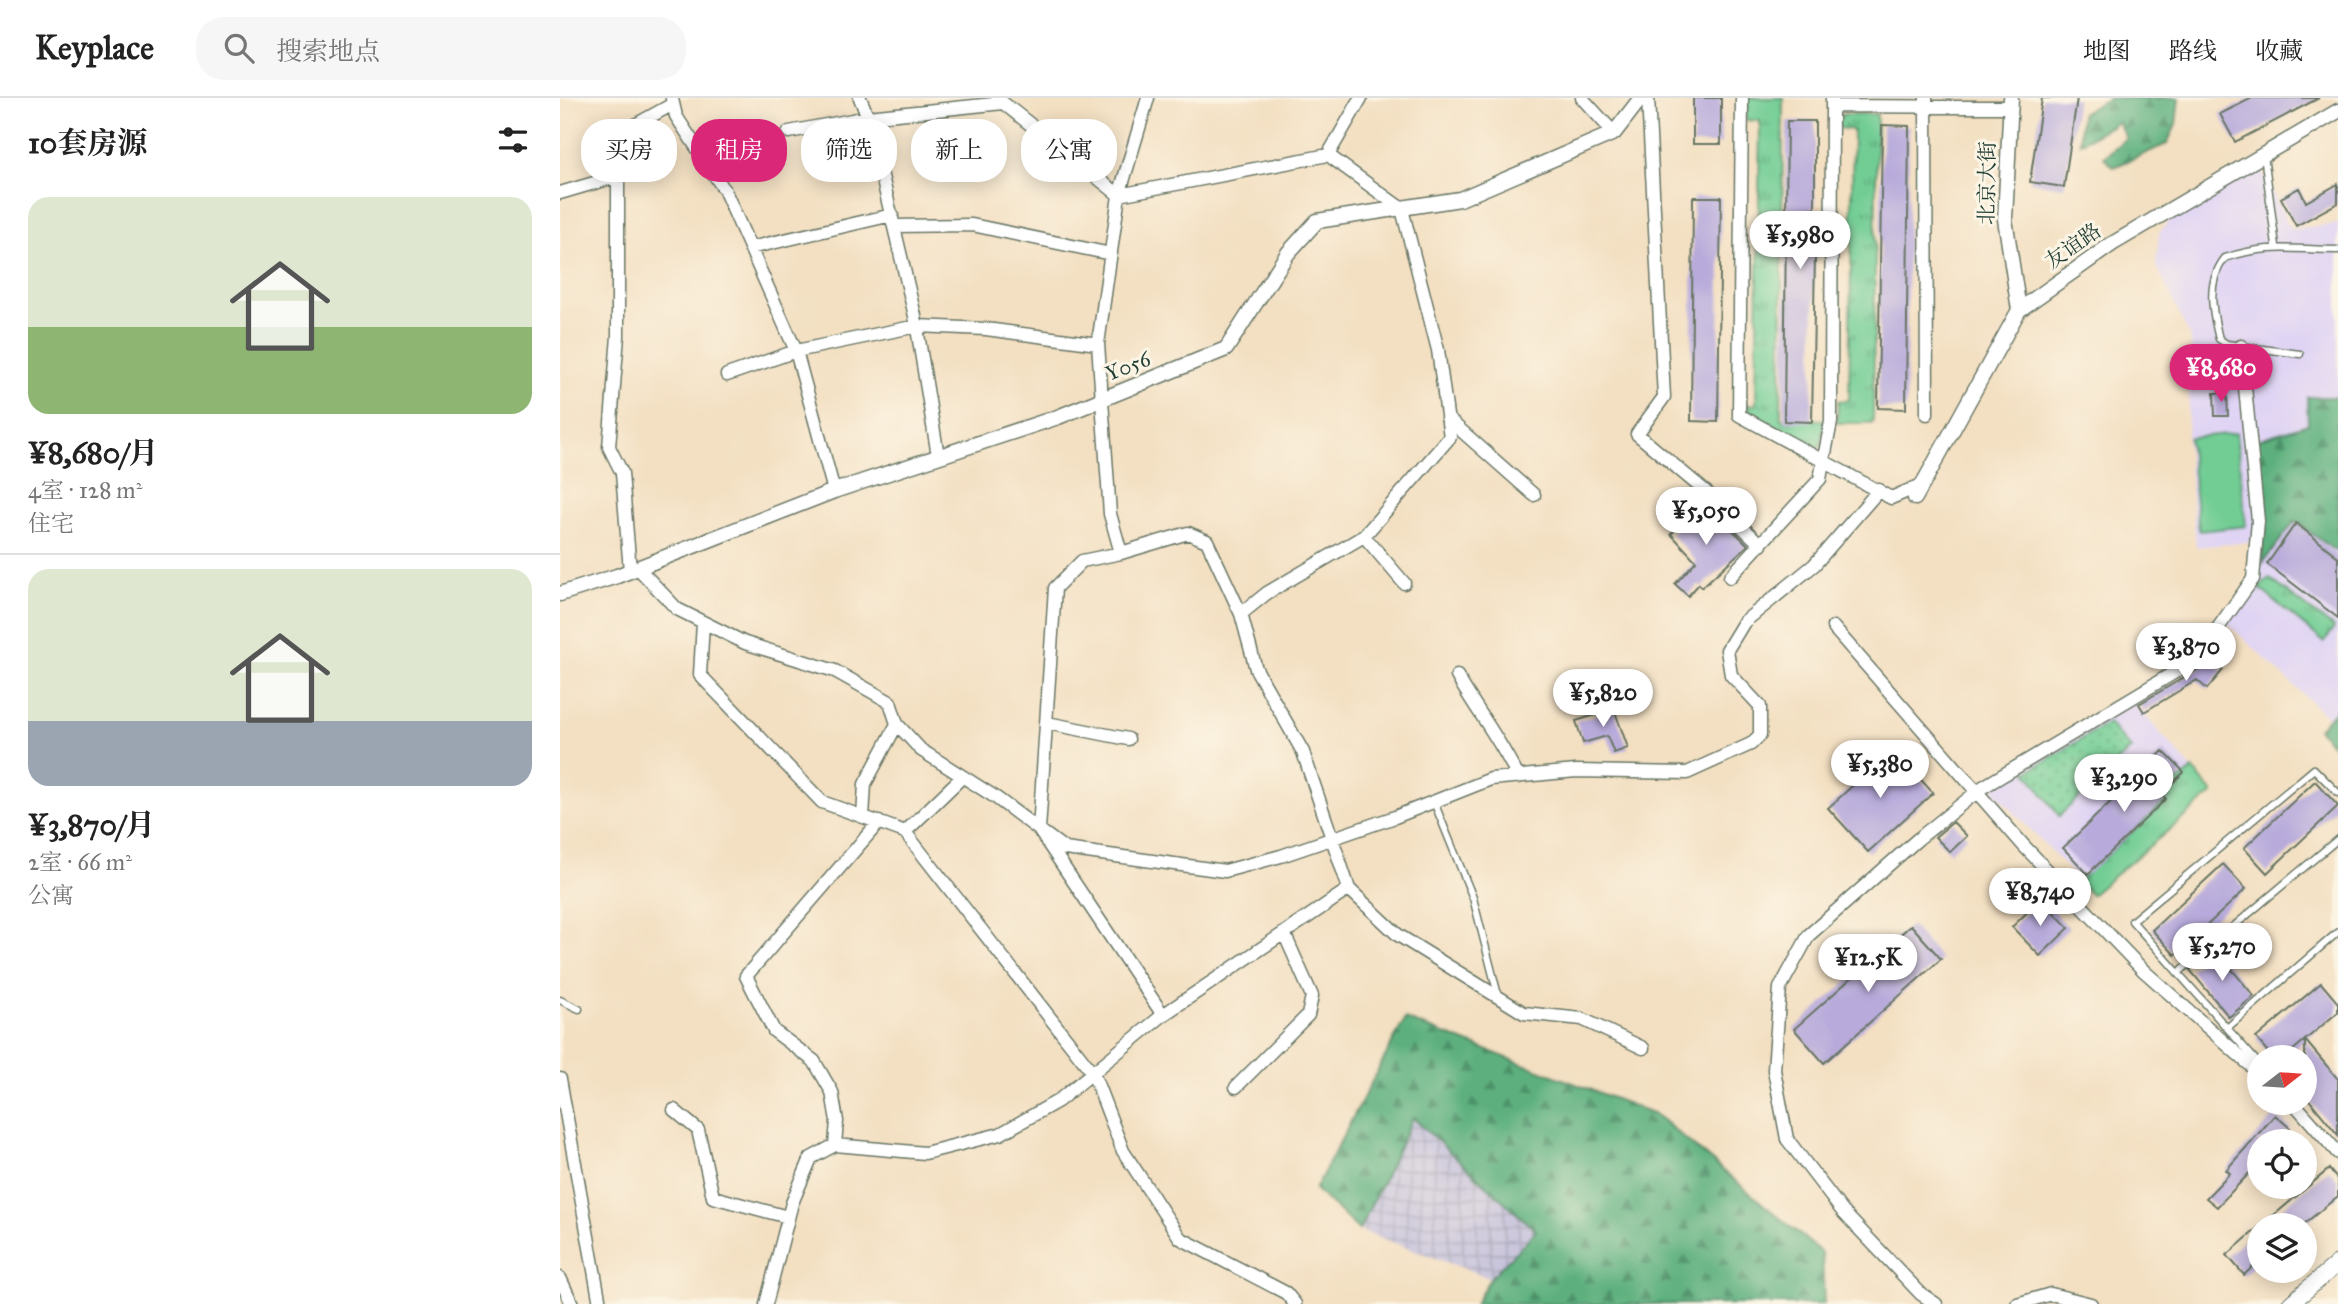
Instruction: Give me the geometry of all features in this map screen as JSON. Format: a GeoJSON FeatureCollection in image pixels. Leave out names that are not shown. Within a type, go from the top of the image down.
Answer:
{"type":"FeatureCollection","features":[{"type":"Feature","properties":{"kind":"main road"},"geometry":{"type":"LineString","coordinates":[[2290,1304],[2338,1263]]}},
{"type":"Feature","properties":{"kind":"street"},"geometry":{"type":"LineString","coordinates":[[860,98],[868,117],[917,326],[938,456]]}},
{"type":"Feature","properties":{"kind":"street"},"geometry":{"type":"LineString","coordinates":[[1121,553],[1111,514],[1100,400],[1098,344],[1119,195],[1148,98]]}},
{"type":"Feature","properties":{"kind":"street"},"geometry":{"type":"LineString","coordinates":[[1328,155],[1362,98]]}},
{"type":"Feature","properties":{"kind":"street"},"geometry":{"type":"LineString","coordinates":[[1582,98],[1614,133]]}},
{"type":"Feature","properties":{"kind":"street","name":"Y056"},"geometry":{"type":"LineString","coordinates":[[560,594],[634,569],[834,491],[1100,400],[1226,349],[1288,253],[1317,220],[1460,200],[1614,133],[1642,98]]}},
{"type":"Feature","properties":{"kind":"street"},"geometry":{"type":"LineString","coordinates":[[1648,98],[1664,397],[1637,435],[1706,492],[1761,545]]}},
{"type":"Feature","properties":{"kind":"street"},"geometry":{"type":"LineString","coordinates":[[1742,98],[1739,415],[1891,498],[1918,492]]}},
{"type":"Feature","properties":{"kind":"street"},"geometry":{"type":"LineString","coordinates":[[644,119],[673,101],[676,116],[725,191],[796,351],[834,491]]}},
{"type":"Feature","properties":{"kind":"street"},"geometry":{"type":"LineString","coordinates":[[789,132],[868,117],[1000,101],[1119,195],[1328,155],[1402,209],[1438,350],[1450,437],[1364,536],[1267,593],[1241,614]]}},
{"type":"Feature","properties":{"kind":"street"},"geometry":{"type":"LineString","coordinates":[[1730,577],[1820,479],[1825,460],[1831,422],[1832,102],[2011,103]]}},
{"type":"Feature","properties":{"kind":"street"},"geometry":{"type":"LineString","coordinates":[[1926,103],[1927,414]]}},
{"type":"Feature","properties":{"kind":"street","name":"北京大街"},"geometry":{"type":"LineString","coordinates":[[2011,103],[2005,219],[2019,310]]}},
{"type":"Feature","properties":{"kind":"street","name":"友谊路"},"geometry":{"type":"LineString","coordinates":[[1918,492],[2019,310],[2112,244],[2338,110]]}},
{"type":"Feature","properties":{"kind":"street"},"geometry":{"type":"LineString","coordinates":[[560,193],[598,182]]}},
{"type":"Feature","properties":{"kind":"street"},"geometry":{"type":"LineString","coordinates":[[618,182],[618,336],[609,447],[622,473],[634,569],[677,609],[745,643],[835,671],[890,702],[897,724],[921,750],[1065,849],[1225,871],[1334,838],[1491,779],[1576,771],[1687,772],[1751,744],[1760,735],[1760,706],[1731,675],[1727,650],[1744,622],[1814,565],[1879,490]]}},
{"type":"Feature","properties":{"kind":"street"},"geometry":{"type":"LineString","coordinates":[[750,248],[893,221],[972,225],[1111,254]]}},
{"type":"Feature","properties":{"kind":"street"},"geometry":{"type":"LineString","coordinates":[[727,375],[796,351],[917,326],[986,329],[1098,344]]}},
{"type":"Feature","properties":{"kind":"street"},"geometry":{"type":"LineString","coordinates":[[1936,1304],[1921,1294],[1843,1212],[1787,1139],[1774,1070],[1780,988],[1809,935],[1917,839],[1977,792],[2195,660],[2253,579],[2258,521],[2241,346]]}},
{"type":"Feature","properties":{"kind":"street"},"geometry":{"type":"LineString","coordinates":[[1447,418],[1534,495]]}},
{"type":"Feature","properties":{"kind":"street"},"geometry":{"type":"LineString","coordinates":[[1163,1015],[1039,830],[1055,588],[1083,561],[1188,533],[1207,541],[1241,614],[1255,669],[1303,752],[1349,889],[1398,935],[1524,1013],[1582,1019],[1643,1048]]}},
{"type":"Feature","properties":{"kind":"street"},"geometry":{"type":"LineString","coordinates":[[1364,536],[1404,583]]}},
{"type":"Feature","properties":{"kind":"street"},"geometry":{"type":"LineString","coordinates":[[703,622],[700,675],[822,802],[905,832],[1093,1073],[1123,1151],[1180,1238],[1286,1293],[1295,1304]]}},
{"type":"Feature","properties":{"kind":"street"},"geometry":{"type":"LineString","coordinates":[[1833,627],[1977,792],[2144,971],[2247,1062]]}},
{"type":"Feature","properties":{"kind":"street"},"geometry":{"type":"LineString","coordinates":[[1457,676],[1477,711],[1501,741],[1518,776]]}},
{"type":"Feature","properties":{"kind":"street"},"geometry":{"type":"LineString","coordinates":[[1047,723],[1128,738]]}},
{"type":"Feature","properties":{"kind":"street"},"geometry":{"type":"LineString","coordinates":[[863,817],[865,784],[897,724]]}},
{"type":"Feature","properties":{"kind":"street"},"geometry":{"type":"LineString","coordinates":[[905,832],[962,777]]}},
{"type":"Feature","properties":{"kind":"street"},"geometry":{"type":"LineString","coordinates":[[835,1145],[837,1121],[832,1092],[814,1061],[774,1031],[746,976],[879,822]]}},
{"type":"Feature","properties":{"kind":"street"},"geometry":{"type":"LineString","coordinates":[[766,1304],[788,1217],[811,1158],[835,1145],[925,1153],[1000,1134],[1058,1101],[1163,1015],[1349,889]]}},
{"type":"Feature","properties":{"kind":"street"},"geometry":{"type":"LineString","coordinates":[[1236,1087],[1308,1015],[1312,996],[1284,933]]}},
{"type":"Feature","properties":{"kind":"street"},"geometry":{"type":"LineString","coordinates":[[560,1079],[600,1304]]}},
{"type":"Feature","properties":{"kind":"street"},"geometry":{"type":"LineString","coordinates":[[674,1110],[698,1129],[713,1197],[788,1217]]}},
{"type":"Feature","properties":{"kind":"street"},"geometry":{"type":"LineString","coordinates":[[2305,1115],[2338,1153]]}},
{"type":"Feature","properties":{"kind":"street"},"geometry":{"type":"LineString","coordinates":[[560,1278],[572,1304]]}},
{"type":"Feature","properties":{"kind":"street"},"geometry":{"type":"LineString","coordinates":[[2017,1304],[2051,1294],[2091,1304]]}},
{"type":"Feature","properties":{"kind":"lane"},"geometry":{"type":"LineString","coordinates":[[2264,153],[2276,246]]}},
{"type":"Feature","properties":{"kind":"lane"},"geometry":{"type":"LineString","coordinates":[[2300,354],[2241,346],[2219,339],[2212,311],[2213,278],[2225,258],[2276,246],[2338,250]]}},
{"type":"Feature","properties":{"kind":"lane"},"geometry":{"type":"LineString","coordinates":[[2247,1050],[2132,921],[2314,769],[2338,793]]}},
{"type":"Feature","properties":{"kind":"lane"},"geometry":{"type":"LineString","coordinates":[[1434,802],[1473,898],[1499,997]]}},
{"type":"Feature","properties":{"kind":"lane"},"geometry":{"type":"LineString","coordinates":[[2178,973],[2338,839]]}},
{"type":"Feature","properties":{"kind":"lane"},"geometry":{"type":"LineString","coordinates":[[2227,1028],[2338,932]]}},
{"type":"Feature","properties":{"kind":"lane"},"geometry":{"type":"LineString","coordinates":[[560,1000],[579,1009]]}},
{"type":"Feature","properties":{"kind":"shaded area"},"geometry":{"type":"Polygon","coordinates":[[[2259,166],[2291,229],[2338,224],[2338,727],[2226,622],[2258,579],[2259,541],[2196,547],[2187,441],[2191,339],[2156,264],[2159,233],[2174,214],[2259,166]]]}},
{"type":"Feature","properties":{"kind":"shaded area"},"geometry":{"type":"Polygon","coordinates":[[[2133,702],[2213,793],[2092,894],[1992,789],[2133,702]]]}},
{"type":"Feature","properties":{"kind":"shaded area"},"geometry":{"type":"Polygon","coordinates":[[[1412,1118],[1536,1231],[1490,1278],[1359,1230],[1412,1118]]]}},
{"type":"Feature","properties":{"kind":"green space"},"geometry":{"type":"Polygon","coordinates":[[[1746,98],[1783,98],[1781,419],[1824,420],[1821,445],[1814,448],[1754,415],[1745,404],[1756,405],[1760,121],[1746,120],[1746,98]]]}},
{"type":"Feature","properties":{"kind":"green space"},"geometry":{"type":"Polygon","coordinates":[[[2109,98],[2179,98],[2176,125],[2167,144],[2114,167],[2104,157],[2126,138],[2118,122],[2080,143],[2081,114],[2109,98]]]}},
{"type":"Feature","properties":{"kind":"green space"},"geometry":{"type":"Polygon","coordinates":[[[1844,114],[1877,114],[1873,423],[1837,423],[1838,401],[1849,400],[1853,130],[1839,128],[1839,119],[1844,114]]]}},
{"type":"Feature","properties":{"kind":"green space"},"geometry":{"type":"Polygon","coordinates":[[[2307,397],[2338,397],[2338,548],[2335,551],[2295,521],[2263,563],[2256,440],[2308,424],[2307,397]]]}},
{"type":"Feature","properties":{"kind":"green space"},"geometry":{"type":"Polygon","coordinates":[[[2236,433],[2246,526],[2199,531],[2189,438],[2236,433]]]}},
{"type":"Feature","properties":{"kind":"green space"},"geometry":{"type":"Polygon","coordinates":[[[2269,578],[2334,628],[2324,642],[2259,588],[2269,578]]]}},
{"type":"Feature","properties":{"kind":"green space"},"geometry":{"type":"Polygon","coordinates":[[[2338,708],[2338,751],[2318,729],[2338,708]]]}},
{"type":"Feature","properties":{"kind":"green space"},"geometry":{"type":"Polygon","coordinates":[[[2108,723],[2131,749],[2059,816],[2027,772],[2108,723]]]}},
{"type":"Feature","properties":{"kind":"green space"},"geometry":{"type":"Polygon","coordinates":[[[2193,769],[2213,793],[2091,895],[2079,881],[2169,798],[2166,792],[2193,769]]]}},
{"type":"Feature","properties":{"kind":"green space"},"geometry":{"type":"Polygon","coordinates":[[[1405,1019],[1655,1114],[1822,1253],[1824,1304],[1475,1304],[1490,1278],[1536,1231],[1413,1118],[1359,1230],[1315,1189],[1405,1019]]]}},
{"type":"Feature","properties":{"kind":"building"},"geometry":{"type":"Polygon","coordinates":[[[1693,98],[1721,98],[1721,144],[1693,144],[1693,98]]]}},
{"type":"Feature","properties":{"kind":"building"},"geometry":{"type":"Polygon","coordinates":[[[2042,98],[2077,98],[2064,187],[2030,182],[2042,98]]]}},
{"type":"Feature","properties":{"kind":"building"},"geometry":{"type":"Polygon","coordinates":[[[2252,98],[2319,98],[2235,142],[2220,114],[2252,98]]]}},
{"type":"Feature","properties":{"kind":"building"},"geometry":{"type":"Polygon","coordinates":[[[1787,121],[1815,121],[1815,208],[1811,208],[1812,240],[1823,240],[1823,255],[1815,255],[1812,422],[1784,421],[1787,121]]]}},
{"type":"Feature","properties":{"kind":"building"},"geometry":{"type":"Polygon","coordinates":[[[1882,125],[1909,126],[1906,409],[1878,408],[1882,125]]]}},
{"type":"Feature","properties":{"kind":"building"},"geometry":{"type":"Polygon","coordinates":[[[2338,184],[2338,203],[2296,226],[2281,198],[2299,188],[2306,202],[2338,184]]]}},
{"type":"Feature","properties":{"kind":"building"},"geometry":{"type":"Polygon","coordinates":[[[1693,197],[1721,197],[1718,422],[1691,421],[1693,197]]]}},
{"type":"Feature","properties":{"kind":"building"},"geometry":{"type":"Polygon","coordinates":[[[2214,393],[2227,393],[2228,416],[2215,416],[2214,393]]]}},
{"type":"Feature","properties":{"kind":"building"},"geometry":{"type":"Polygon","coordinates":[[[1704,502],[1748,545],[1702,587],[1699,584],[1688,596],[1675,584],[1696,561],[1671,534],[1704,502]]]}},
{"type":"Feature","properties":{"kind":"building"},"geometry":{"type":"Polygon","coordinates":[[[2296,523],[2338,557],[2338,618],[2267,564],[2296,523]]]}},
{"type":"Feature","properties":{"kind":"building"},"geometry":{"type":"Polygon","coordinates":[[[2208,657],[2223,670],[2207,689],[2197,680],[2144,712],[2139,704],[2200,668],[2208,657]]]}},
{"type":"Feature","properties":{"kind":"building"},"geometry":{"type":"Polygon","coordinates":[[[1613,706],[1628,748],[1614,753],[1607,736],[1583,743],[1576,721],[1599,714],[1598,711],[1613,706]]]}},
{"type":"Feature","properties":{"kind":"building"},"geometry":{"type":"Polygon","coordinates":[[[1893,749],[1933,793],[1868,852],[1828,808],[1893,749]]]}},
{"type":"Feature","properties":{"kind":"building"},"geometry":{"type":"Polygon","coordinates":[[[2163,751],[2184,772],[2161,794],[2166,799],[2088,874],[2063,848],[2163,751]]]}},
{"type":"Feature","properties":{"kind":"building"},"geometry":{"type":"Polygon","coordinates":[[[2315,781],[2338,806],[2267,873],[2244,848],[2315,781]]]}},
{"type":"Feature","properties":{"kind":"building"},"geometry":{"type":"Polygon","coordinates":[[[1953,822],[1967,836],[1950,852],[1935,837],[1953,822]]]}},
{"type":"Feature","properties":{"kind":"building"},"geometry":{"type":"Polygon","coordinates":[[[2223,864],[2246,889],[2175,955],[2152,930],[2223,864]]]}},
{"type":"Feature","properties":{"kind":"building"},"geometry":{"type":"Polygon","coordinates":[[[2041,899],[2069,928],[2040,956],[2012,927],[2041,899]]]}},
{"type":"Feature","properties":{"kind":"building"},"geometry":{"type":"Polygon","coordinates":[[[1911,925],[1941,959],[1824,1063],[1794,1029],[1911,925]]]}},
{"type":"Feature","properties":{"kind":"building"},"geometry":{"type":"Polygon","coordinates":[[[2215,949],[2254,996],[2229,1017],[2190,970],[2215,949]]]}},
{"type":"Feature","properties":{"kind":"building"},"geometry":{"type":"Polygon","coordinates":[[[2321,983],[2338,1003],[2338,1012],[2299,1045],[2262,1045],[2256,1038],[2321,983]]]}},
{"type":"Feature","properties":{"kind":"building"},"geometry":{"type":"Polygon","coordinates":[[[2317,1054],[2338,1079],[2338,1135],[2317,1110],[2317,1054]]]}},
{"type":"Feature","properties":{"kind":"building"},"geometry":{"type":"Polygon","coordinates":[[[2275,1115],[2290,1128],[2289,1129],[2263,1129],[2275,1115]]]}},
{"type":"Feature","properties":{"kind":"building"},"geometry":{"type":"Polygon","coordinates":[[[2247,1146],[2247,1176],[2217,1207],[2206,1198],[2230,1173],[2226,1170],[2247,1146]]]}},
{"type":"Feature","properties":{"kind":"building"},"geometry":{"type":"Polygon","coordinates":[[[2329,1169],[2338,1180],[2338,1196],[2317,1213],[2276,1213],[2293,1199],[2317,1199],[2317,1179],[2329,1169]]]}},
{"type":"Feature","properties":{"kind":"building"},"geometry":{"type":"Polygon","coordinates":[[[2247,1238],[2247,1272],[2244,1275],[2227,1255],[2247,1238]]]}}]}
